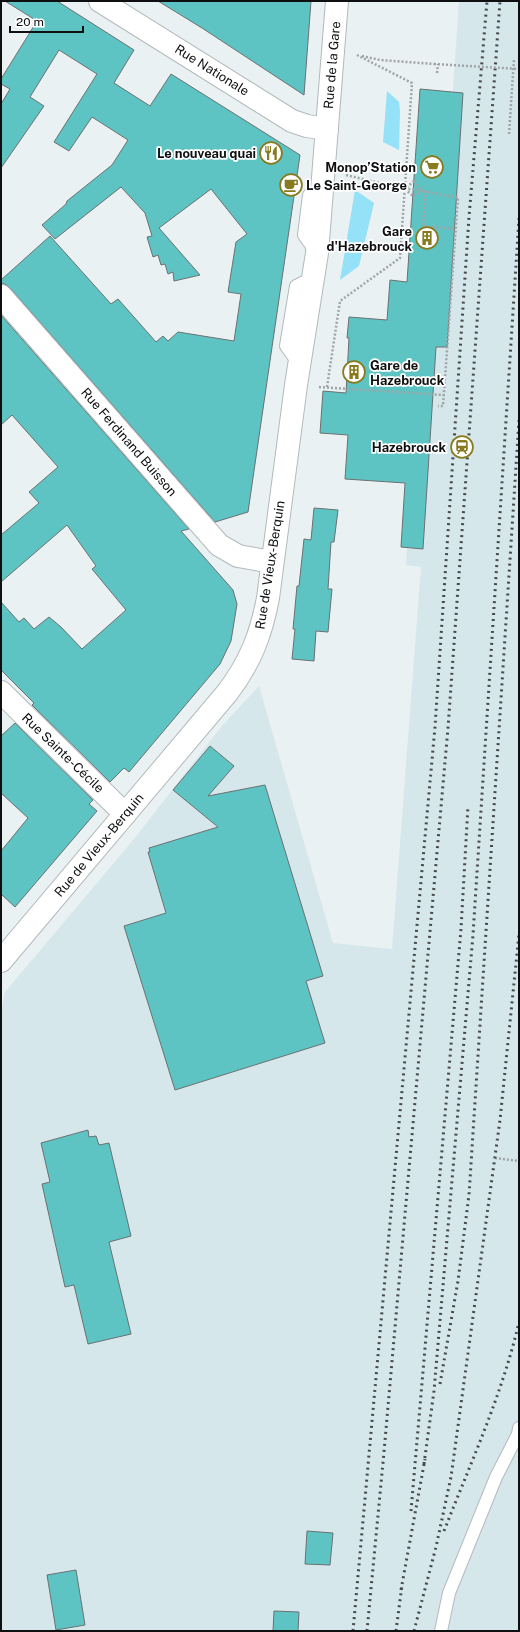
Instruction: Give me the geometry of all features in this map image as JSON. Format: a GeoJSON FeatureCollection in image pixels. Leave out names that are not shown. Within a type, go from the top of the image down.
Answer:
{"type":"FeatureCollection","features":[{"type":"Feature","properties":{"kind":"street","name":"Rue Nationale"},"geometry":{"type":"LineString","coordinates":[[100,1],[292,121],[308,126],[327,129]]}},
{"type":"Feature","properties":{"kind":"street","name":"Rue de la Gare"},"geometry":{"type":"LineString","coordinates":[[327,129],[337,1]]}},
{"type":"Feature","properties":{"kind":"street","name":"Rue de Vieux-Berquin"},"geometry":{"type":"LineString","coordinates":[[1,961],[227,693],[244,670],[256,646],[265,617],[298,375],[314,277],[327,129]]}},
{"type":"Feature","properties":{"kind":"street","name":"Rue Ferdinand Buisson"},"geometry":{"type":"LineString","coordinates":[[1,296],[219,545],[238,556],[272,562]]}},
{"type":"Feature","properties":{"kind":"street","name":"Rue Sainte-Cécile"},"geometry":{"type":"LineString","coordinates":[[1,692],[125,814]]}},
{"type":"Feature","properties":{"kind":"lane"},"geometry":{"type":"LineString","coordinates":[[442,1631],[449,1593],[496,1477],[518,1434],[519,1428]]}},
{"type":"Feature","properties":{"kind":"path"},"geometry":{"type":"LineString","coordinates":[[327,387],[340,301],[400,258],[412,83],[357,55]]}},
{"type":"Feature","properties":{"kind":"path"},"geometry":{"type":"LineString","coordinates":[[509,134],[514,59]]}},
{"type":"Feature","properties":{"kind":"path"},"geometry":{"type":"LineString","coordinates":[[380,60],[519,69]]}},
{"type":"Feature","properties":{"kind":"path"},"geometry":{"type":"LineString","coordinates":[[437,73],[438,64]]}},
{"type":"Feature","properties":{"kind":"path"},"geometry":{"type":"LineString","coordinates":[[344,174],[405,189],[458,197],[443,406],[438,406]]}},
{"type":"Feature","properties":{"kind":"path"},"geometry":{"type":"LineString","coordinates":[[405,189],[414,181],[422,191]]}},
{"type":"Feature","properties":{"kind":"path"},"geometry":{"type":"LineString","coordinates":[[405,189],[413,196],[422,191]]}},
{"type":"Feature","properties":{"kind":"path"},"geometry":{"type":"LineString","coordinates":[[426,192],[423,226],[456,229]]}},
{"type":"Feature","properties":{"kind":"path"},"geometry":{"type":"LineString","coordinates":[[298,375],[327,387],[444,395]]}},
{"type":"Feature","properties":{"kind":"path"},"geometry":{"type":"LineString","coordinates":[[495,1158],[519,1161]]}},
{"type":"Feature","properties":{"kind":"shaded area"},"geometry":{"type":"Polygon","coordinates":[[[459,1],[519,1],[519,1631],[1,1631],[1,1013],[5,992],[134,839],[221,727],[259,686],[333,943],[392,949],[421,567],[406,565],[407,548],[422,549],[459,1]]]}},
{"type":"Feature","properties":{"kind":"shaded area"},"geometry":{"type":"Polygon","coordinates":[[[387,91],[399,102],[399,150],[383,142],[387,91]]]}},
{"type":"Feature","properties":{"kind":"shaded area"},"geometry":{"type":"Polygon","coordinates":[[[355,190],[374,203],[359,266],[340,280],[355,190]]]}},
{"type":"Feature","properties":{"kind":"building"},"geometry":{"type":"Polygon","coordinates":[[[5,1],[57,1],[134,50],[114,83],[150,106],[171,74],[300,155],[248,512],[215,522],[10,288],[5,284],[1,284],[1,280],[50,236],[111,304],[118,299],[156,342],[163,336],[168,341],[178,332],[234,341],[241,294],[228,292],[236,242],[247,234],[211,189],[159,228],[200,275],[174,281],[173,272],[168,274],[165,264],[161,265],[158,255],[153,257],[147,237],[152,236],[145,213],[121,187],[55,239],[42,225],[66,204],[67,201],[112,165],[128,140],[92,117],[69,151],[54,142],[97,74],[59,50],[30,97],[44,106],[1,168],[1,104],[10,89],[1,84],[1,79],[37,21],[5,1]]]}},
{"type":"Feature","properties":{"kind":"building"},"geometry":{"type":"Polygon","coordinates":[[[158,1],[311,1],[304,95],[202,28],[158,1]]]}},
{"type":"Feature","properties":{"kind":"building"},"geometry":{"type":"Polygon","coordinates":[[[420,89],[463,93],[447,347],[436,347],[423,549],[401,547],[405,483],[345,479],[348,435],[320,433],[323,391],[346,393],[349,317],[387,320],[390,280],[407,282],[420,89]]]}},
{"type":"Feature","properties":{"kind":"building"},"geometry":{"type":"Polygon","coordinates":[[[1,315],[189,529],[181,531],[233,590],[237,604],[231,641],[220,664],[129,772],[124,768],[110,782],[32,705],[34,703],[1,670],[1,602],[19,622],[24,618],[34,629],[49,617],[82,649],[126,610],[92,569],[96,566],[67,525],[1,582],[1,535],[39,503],[29,492],[58,467],[12,415],[1,425],[1,315]]]}},
{"type":"Feature","properties":{"kind":"building"},"geometry":{"type":"Polygon","coordinates":[[[314,508],[338,510],[334,542],[331,542],[328,589],[332,589],[328,632],[316,631],[314,661],[292,659],[297,586],[299,586],[304,539],[311,540],[314,508]]]}},
{"type":"Feature","properties":{"kind":"building"},"geometry":{"type":"Polygon","coordinates":[[[15,723],[93,800],[89,804],[97,811],[15,907],[1,894],[1,851],[28,818],[1,793],[1,736],[15,723]]]}},
{"type":"Feature","properties":{"kind":"building"},"geometry":{"type":"Polygon","coordinates":[[[210,746],[234,766],[208,796],[265,785],[323,976],[306,981],[325,1043],[175,1090],[124,926],[166,913],[148,852],[150,852],[149,848],[218,827],[173,790],[210,746]]]}},
{"type":"Feature","properties":{"kind":"building"},"geometry":{"type":"Polygon","coordinates":[[[88,1130],[89,1137],[96,1136],[99,1145],[109,1143],[131,1236],[109,1242],[131,1334],[88,1344],[74,1285],[65,1287],[42,1184],[50,1182],[41,1143],[88,1130]]]}},
{"type":"Feature","properties":{"kind":"building"},"geometry":{"type":"Polygon","coordinates":[[[307,1531],[333,1533],[330,1565],[305,1564],[307,1531]]]}},
{"type":"Feature","properties":{"kind":"building"},"geometry":{"type":"Polygon","coordinates":[[[76,1570],[85,1625],[56,1630],[47,1575],[76,1570]]]}},
{"type":"Feature","properties":{"kind":"building"},"geometry":{"type":"Polygon","coordinates":[[[274,1611],[299,1612],[298,1631],[273,1631],[274,1611]]]}},
{"type":"Feature","properties":{"kind":"railway"},"geometry":{"type":"LineString","coordinates":[[353,1631],[435,727],[469,217],[487,1]]}},
{"type":"Feature","properties":{"kind":"railway"},"geometry":{"type":"LineString","coordinates":[[367,1631],[448,728],[500,1]]}},
{"type":"Feature","properties":{"kind":"railway"},"geometry":{"type":"LineString","coordinates":[[424,1464],[434,1391],[473,935],[519,218]]}},
{"type":"Feature","properties":{"kind":"railway"},"geometry":{"type":"LineString","coordinates":[[440,1384],[458,1281],[469,1195],[519,420]]}},
{"type":"Feature","properties":{"kind":"railway"},"geometry":{"type":"LineString","coordinates":[[411,1511],[461,929],[468,806]]}},
{"type":"Feature","properties":{"kind":"railway"},"geometry":{"type":"LineString","coordinates":[[414,1631],[436,1547],[451,1477],[500,1120],[519,934]]}},
{"type":"Feature","properties":{"kind":"railway"},"geometry":{"type":"LineString","coordinates":[[444,1531],[495,1402],[519,1322]]}},
{"type":"Feature","properties":{"kind":"railway"},"geometry":{"type":"LineString","coordinates":[[401,1590],[425,1459]]}},
{"type":"Feature","properties":{"kind":"railway"},"geometry":{"type":"LineString","coordinates":[[396,1631],[402,1585]]}},
{"type":"Feature","properties":{"kind":"place","name":"Le nouveau quai"},"geometry":{"type":"Point","coordinates":[271,153]}},
{"type":"Feature","properties":{"kind":"place","name":"Monop’Station"},"geometry":{"type":"Point","coordinates":[432,167]}},
{"type":"Feature","properties":{"kind":"place","name":"Le Saint-George"},"geometry":{"type":"Point","coordinates":[291,185]}},
{"type":"Feature","properties":{"kind":"place","name":"Gare d'Hazebrouck"},"geometry":{"type":"Point","coordinates":[427,238]}},
{"type":"Feature","properties":{"kind":"place","name":"Gare de Hazebrouck"},"geometry":{"type":"Point","coordinates":[354,372]}},
{"type":"Feature","properties":{"kind":"place","name":"Hazebrouck"},"geometry":{"type":"Point","coordinates":[462,447]}}]}
